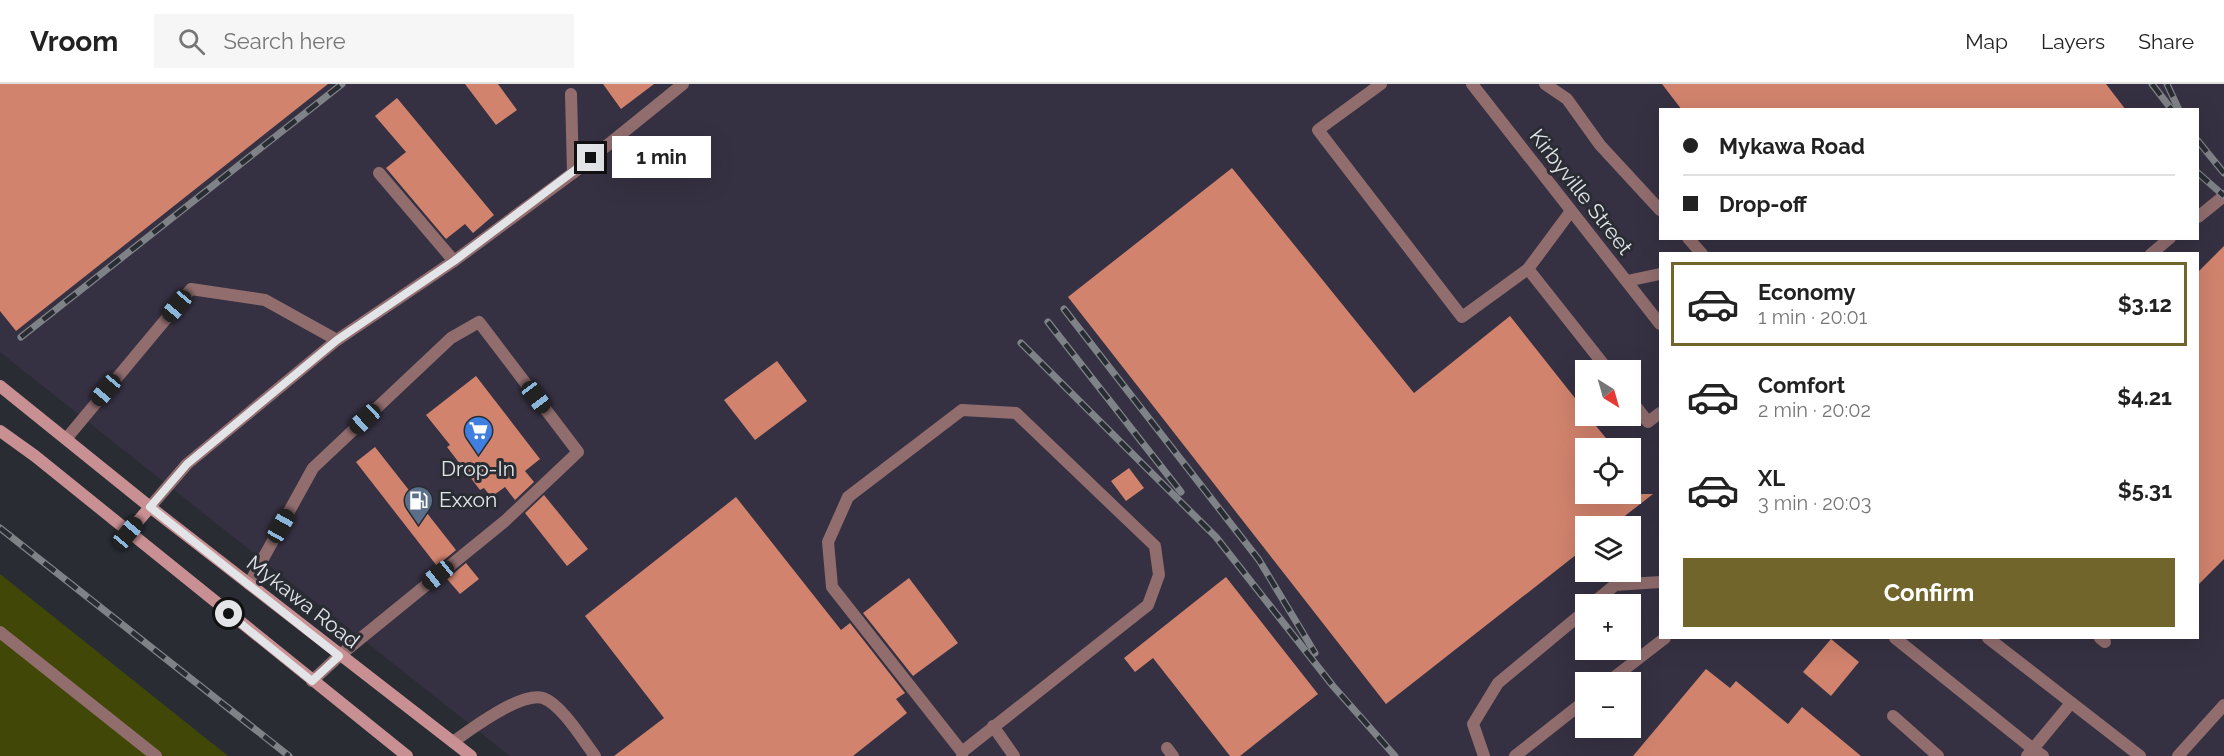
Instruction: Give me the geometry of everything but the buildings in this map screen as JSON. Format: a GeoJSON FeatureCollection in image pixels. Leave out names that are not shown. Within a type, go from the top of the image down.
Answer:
{"type":"FeatureCollection","features":[{"type":"Feature","properties":{"kind":"main road","name":"Mykawa Road"},"geometry":{"type":"LineString","coordinates":[[0,386],[339,656],[471,756]]}},
{"type":"Feature","properties":{"kind":"main road"},"geometry":{"type":"LineString","coordinates":[[0,431],[35,456],[407,756]]}},
{"type":"Feature","properties":{"kind":"main road"},"geometry":{"type":"LineString","coordinates":[[128,533],[150,507]]}},
{"type":"Feature","properties":{"kind":"street"},"geometry":{"type":"LineString","coordinates":[[150,507],[187,464],[337,340],[454,261],[573,173],[683,84]]}},
{"type":"Feature","properties":{"kind":"street"},"geometry":{"type":"LineString","coordinates":[[1381,84],[1318,130],[1462,317],[1528,269],[1571,211]]}},
{"type":"Feature","properties":{"kind":"street","name":"Kirbyville Street"},"geometry":{"type":"LineString","coordinates":[[1472,84],[1659,323]]}},
{"type":"Feature","properties":{"kind":"street"},"geometry":{"type":"LineString","coordinates":[[1545,84],[1567,99],[1600,146],[1659,209]]}},
{"type":"Feature","properties":{"kind":"street"},"geometry":{"type":"LineString","coordinates":[[571,94],[573,173]]}},
{"type":"Feature","properties":{"kind":"street"},"geometry":{"type":"LineString","coordinates":[[379,173],[454,261]]}},
{"type":"Feature","properties":{"kind":"street"},"geometry":{"type":"LineString","coordinates":[[2199,216],[2224,196]]}},
{"type":"Feature","properties":{"kind":"street"},"geometry":{"type":"LineString","coordinates":[[1690,240],[1700,252]]}},
{"type":"Feature","properties":{"kind":"street"},"geometry":{"type":"LineString","coordinates":[[2153,252],[2168,240]]}},
{"type":"Feature","properties":{"kind":"street"},"geometry":{"type":"LineString","coordinates":[[1528,269],[1600,360]]}},
{"type":"Feature","properties":{"kind":"street"},"geometry":{"type":"LineString","coordinates":[[1627,281],[1659,274]]}},
{"type":"Feature","properties":{"kind":"street"},"geometry":{"type":"LineString","coordinates":[[66,439],[191,289],[265,300],[337,340]]}},
{"type":"Feature","properties":{"kind":"street"},"geometry":{"type":"LineString","coordinates":[[249,584],[313,468],[451,338],[479,322],[578,452],[505,521],[339,656],[312,681]]}},
{"type":"Feature","properties":{"kind":"street"},"geometry":{"type":"LineString","coordinates":[[962,410],[1016,413],[1155,546],[1159,575],[1148,605],[993,726],[962,754],[832,587],[828,542],[848,497],[962,410]]}},
{"type":"Feature","properties":{"kind":"street"},"geometry":{"type":"LineString","coordinates":[[1641,413],[1648,422],[1659,414]]}},
{"type":"Feature","properties":{"kind":"street"},"geometry":{"type":"LineString","coordinates":[[1604,594],[1615,585],[1659,582]]}},
{"type":"Feature","properties":{"kind":"street"},"geometry":{"type":"LineString","coordinates":[[1484,756],[1473,724],[1498,683],[1575,619]]}},
{"type":"Feature","properties":{"kind":"street"},"geometry":{"type":"LineString","coordinates":[[0,632],[156,756]]}},
{"type":"Feature","properties":{"kind":"street"},"geometry":{"type":"LineString","coordinates":[[1621,672],[1664,639]]}},
{"type":"Feature","properties":{"kind":"street"},"geometry":{"type":"LineString","coordinates":[[1896,639],[2034,754],[2071,703]]}},
{"type":"Feature","properties":{"kind":"street"},"geometry":{"type":"LineString","coordinates":[[1989,639],[2140,756]]}},
{"type":"Feature","properties":{"kind":"street"},"geometry":{"type":"LineString","coordinates":[[453,742],[475,726],[525,699],[542,698],[557,707],[595,756]]}},
{"type":"Feature","properties":{"kind":"street"},"geometry":{"type":"LineString","coordinates":[[2178,756],[2224,705]]}},
{"type":"Feature","properties":{"kind":"street"},"geometry":{"type":"LineString","coordinates":[[1515,756],[1575,709]]}},
{"type":"Feature","properties":{"kind":"street"},"geometry":{"type":"LineString","coordinates":[[1893,716],[1938,756]]}},
{"type":"Feature","properties":{"kind":"street"},"geometry":{"type":"LineString","coordinates":[[993,726],[1014,756]]}},
{"type":"Feature","properties":{"kind":"shaded area"},"geometry":{"type":"Polygon","coordinates":[[[0,84],[2224,84],[2224,756],[510,756],[0,352],[0,84]]]}},
{"type":"Feature","properties":{"kind":"green space"},"geometry":{"type":"Polygon","coordinates":[[[0,574],[228,756],[0,756],[0,574]]]}},
{"type":"Feature","properties":{"kind":"railway"},"geometry":{"type":"LineString","coordinates":[[21,337],[342,84]]}},
{"type":"Feature","properties":{"kind":"railway"},"geometry":{"type":"LineString","coordinates":[[2152,84],[2170,108]]}},
{"type":"Feature","properties":{"kind":"railway"},"geometry":{"type":"LineString","coordinates":[[2167,84],[2178,108]]}},
{"type":"Feature","properties":{"kind":"railway"},"geometry":{"type":"LineString","coordinates":[[2199,142],[2224,173]]}},
{"type":"Feature","properties":{"kind":"railway"},"geometry":{"type":"LineString","coordinates":[[2199,174],[2224,196]]}},
{"type":"Feature","properties":{"kind":"railway"},"geometry":{"type":"LineString","coordinates":[[1064,309],[1259,560],[1315,653]]}},
{"type":"Feature","properties":{"kind":"railway"},"geometry":{"type":"LineString","coordinates":[[1048,322],[1181,492]]}},
{"type":"Feature","properties":{"kind":"railway"},"geometry":{"type":"LineString","coordinates":[[1021,343],[1216,537],[1333,686],[1395,756]]}},
{"type":"Feature","properties":{"kind":"railway"},"geometry":{"type":"LineString","coordinates":[[0,528],[289,756]]}},
{"type":"Feature","properties":{"kind":"place","name":"Drop-In"},"geometry":{"type":"Point","coordinates":[478,456]}},
{"type":"Feature","properties":{"kind":"place","name":"Exxon"},"geometry":{"type":"Point","coordinates":[418,526]}},
{"type":"Feature","properties":{"kind":"route"},"geometry":{"type":"LineString","coordinates":[[229,614],[312,681],[339,656],[150,507],[187,464],[337,340],[454,261],[591,158]]}}]}
